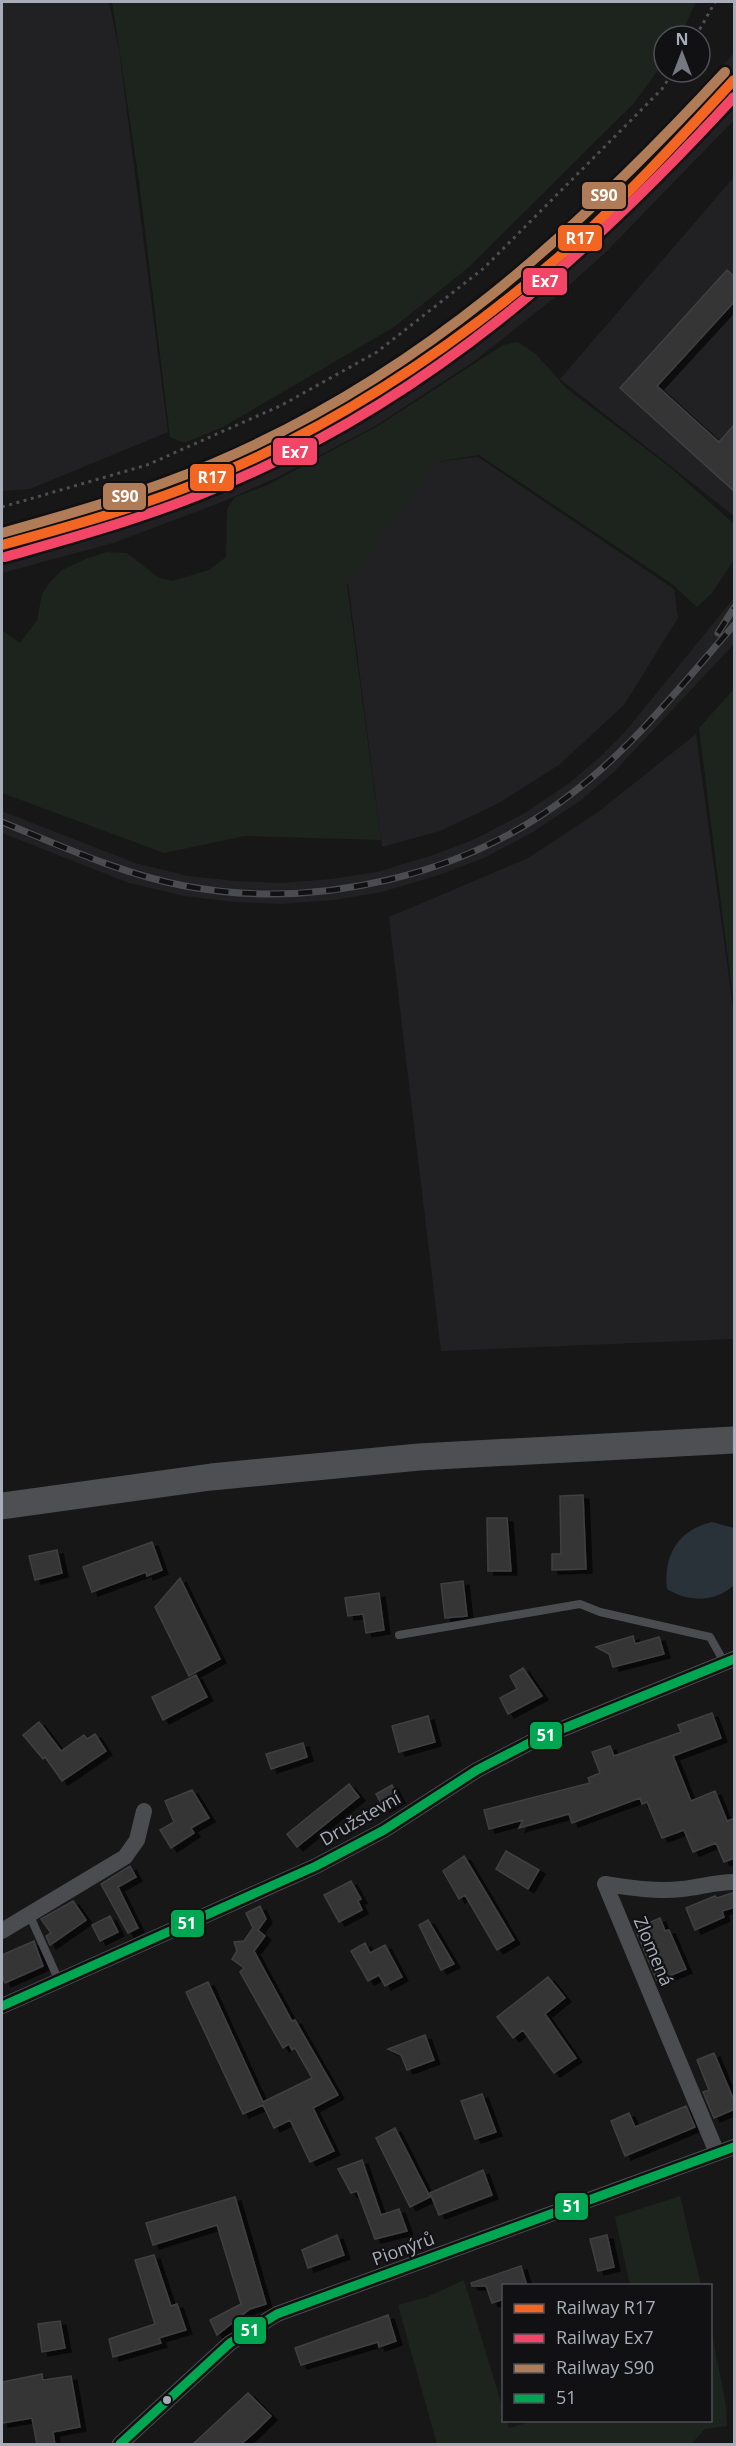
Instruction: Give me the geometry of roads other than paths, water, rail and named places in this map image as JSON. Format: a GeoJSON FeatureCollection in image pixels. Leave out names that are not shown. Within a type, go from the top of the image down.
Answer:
{"type":"FeatureCollection","features":[{"type":"Feature","properties":{"kind":"main road"},"geometry":{"type":"LineString","coordinates":[[2,1506],[211,1477],[395,1459],[735,1440]]}},
{"type":"Feature","properties":{"kind":"street","name":"Družstevní"},"geometry":{"type":"LineString","coordinates":[[2,2006],[316,1866],[384,1830],[477,1770],[535,1740],[729,1661]]}},
{"type":"Feature","properties":{"kind":"street"},"geometry":{"type":"LineString","coordinates":[[2,1930],[125,1857],[137,1840],[144,1811]]}},
{"type":"Feature","properties":{"kind":"street","name":"Zlomená"},"geometry":{"type":"LineString","coordinates":[[717,2153],[605,1884],[649,1891],[685,1889],[714,1882],[735,1882]]}},
{"type":"Feature","properties":{"kind":"street","name":"Pionýrů"},"geometry":{"type":"LineString","coordinates":[[120,2445],[230,2343],[277,2314],[735,2147]]}},
{"type":"Feature","properties":{"kind":"lane"},"geometry":{"type":"LineString","coordinates":[[399,1635],[580,1604],[600,1612],[710,1637],[729,1661]]}},
{"type":"Feature","properties":{"kind":"lane"},"geometry":{"type":"LineString","coordinates":[[30,1914],[59,1981]]}},
{"type":"Feature","properties":{"kind":"railway"},"geometry":{"type":"LineString","coordinates":[[718,633],[734,608]]}},
{"type":"Feature","properties":{"kind":"railway"},"geometry":{"type":"LineString","coordinates":[[2,822],[115,867],[185,886],[236,893],[287,894],[339,889],[390,879],[440,865],[488,845],[533,820],[575,791],[639,733],[734,625]]}},
{"type":"Feature","properties":{"kind":"rail line","name":"S90"},"geometry":{"type":"LineString","coordinates":[[2,533],[108,502],[212,464],[288,429],[359,389],[426,344],[490,296],[551,244],[610,190],[725,72]]}},
{"type":"Feature","properties":{"kind":"rail line","name":"R17"},"geometry":{"type":"LineString","coordinates":[[2,545],[137,505],[217,475],[314,428],[406,373],[493,310],[576,242],[637,183],[734,80]]}},
{"type":"Feature","properties":{"kind":"rail line","name":"Ex7"},"geometry":{"type":"LineString","coordinates":[[5,557],[114,525],[195,497],[296,451],[367,412],[434,368],[499,320],[561,268],[620,214],[734,97]]}}]}
